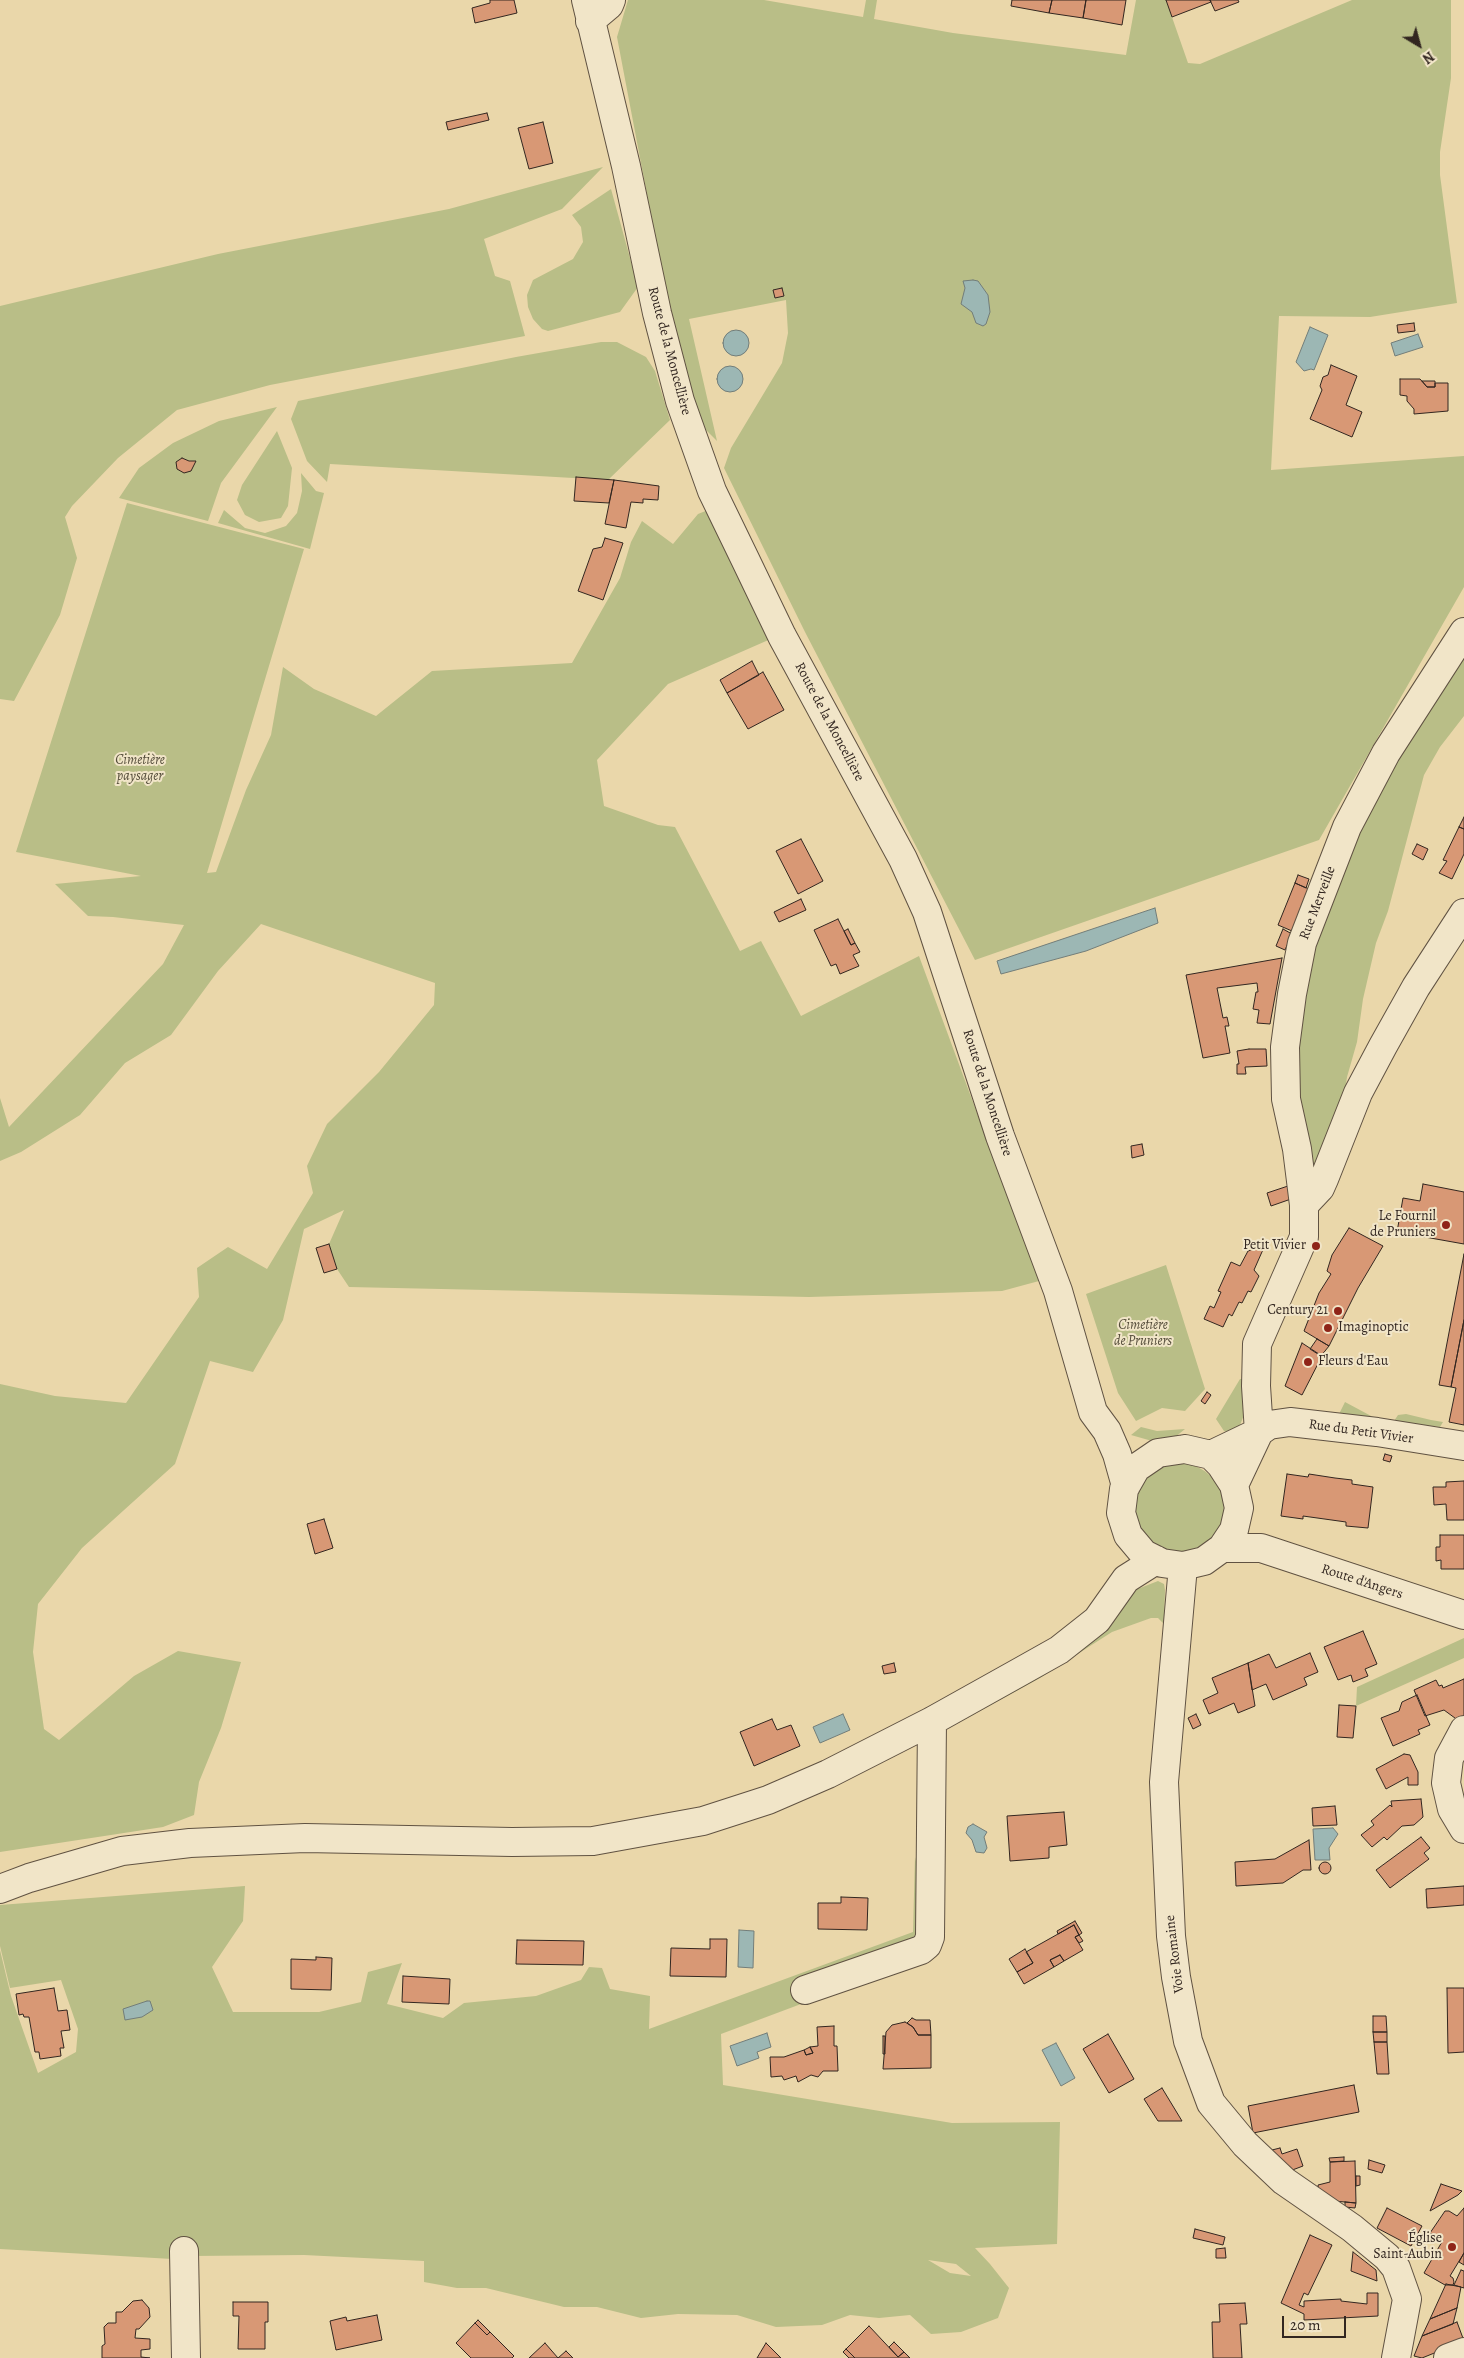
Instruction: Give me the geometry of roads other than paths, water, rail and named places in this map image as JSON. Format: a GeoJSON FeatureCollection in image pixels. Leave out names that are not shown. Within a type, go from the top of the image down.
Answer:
{"type":"FeatureCollection","features":[{"type":"Feature","properties":{"kind":"street"},"geometry":{"type":"LineString","coordinates":[[588,11],[609,5],[610,0]]}},
{"type":"Feature","properties":{"kind":"street","name":"Route de la Moncellière"},"geometry":{"type":"LineString","coordinates":[[588,11],[626,166],[657,313],[680,400],[712,491],[782,636],[903,858],[927,912],[1000,1136],[1058,1290],[1093,1412],[1108,1431],[1128,1445],[1158,1453]]}},
{"type":"Feature","properties":{"kind":"street","name":"Rue Merveille"},"geometry":{"type":"LineString","coordinates":[[1259,1432],[1256,1386],[1257,1344],[1304,1237],[1304,1206],[1297,1149],[1286,1098],[1286,1047],[1292,994],[1302,943],[1347,827],[1386,753],[1464,632]]}},
{"type":"Feature","properties":{"kind":"street"},"geometry":{"type":"LineString","coordinates":[[1304,1206],[1320,1188],[1358,1093],[1378,1054],[1416,987],[1464,913]]}},
{"type":"Feature","properties":{"kind":"street","name":"Rue du Petit Vivier"},"geometry":{"type":"LineString","coordinates":[[1211,1455],[1259,1432],[1269,1425],[1290,1422],[1377,1432],[1464,1446]]}},
{"type":"Feature","properties":{"kind":"street","name":"Route de la Moncellière"},"geometry":{"type":"LineString","coordinates":[[1108,1431],[1126,1486]]}},
{"type":"Feature","properties":{"kind":"street"},"geometry":{"type":"LineString","coordinates":[[1234,1485],[1259,1432]]}},
{"type":"Feature","properties":{"kind":"street"},"geometry":{"type":"LineString","coordinates":[[1185,1449],[1211,1455],[1234,1485],[1239,1508],[1234,1530],[1222,1548],[1204,1561],[1183,1566],[1162,1563],[1144,1554],[1128,1535],[1122,1513],[1126,1486],[1136,1468],[1158,1453],[1185,1449]]}},
{"type":"Feature","properties":{"kind":"street"},"geometry":{"type":"LineString","coordinates":[[1237,1516],[1261,1548]]}},
{"type":"Feature","properties":{"kind":"street"},"geometry":{"type":"LineString","coordinates":[[0,1889],[29,1878],[122,1851],[190,1843],[306,1838],[512,1842],[593,1841],[703,1821],[768,1800],[828,1774],[932,1721],[1058,1650],[1097,1620],[1126,1579],[1135,1543]]}},
{"type":"Feature","properties":{"kind":"street","name":"Route d'Angers"},"geometry":{"type":"LineString","coordinates":[[1222,1548],[1261,1548],[1464,1615]]}},
{"type":"Feature","properties":{"kind":"street"},"geometry":{"type":"LineString","coordinates":[[1126,1579],[1156,1560]]}},
{"type":"Feature","properties":{"kind":"street","name":"Voie Romaine"},"geometry":{"type":"LineString","coordinates":[[1183,1566],[1164,1782],[1171,1936],[1176,1977],[1188,2041],[1211,2103],[1245,2144],[1284,2181],[1352,2228],[1387,2257],[1396,2268],[1407,2299],[1396,2358]]}},
{"type":"Feature","properties":{"kind":"street"},"geometry":{"type":"LineString","coordinates":[[805,1990],[921,1950],[928,1945],[930,1937],[932,1721]]}},
{"type":"Feature","properties":{"kind":"street"},"geometry":{"type":"LineString","coordinates":[[1464,1730],[1449,1758],[1446,1784],[1452,1809],[1464,1828]]}},
{"type":"Feature","properties":{"kind":"street"},"geometry":{"type":"LineString","coordinates":[[184,2250],[186,2358]]}},
{"type":"Feature","properties":{"kind":"street"},"geometry":{"type":"LineString","coordinates":[[1448,2358],[1464,2352]]}},
{"type":"Feature","properties":{"kind":"water"},"geometry":{"type":"Polygon","coordinates":[[[963,281],[978,281],[988,295],[990,312],[986,324],[983,326],[976,323],[972,312],[961,304],[965,288],[963,281]]]}},
{"type":"Feature","properties":{"kind":"water"},"geometry":{"type":"Polygon","coordinates":[[[1310,327],[1328,335],[1314,370],[1304,371],[1296,362],[1310,327]]]}},
{"type":"Feature","properties":{"kind":"water"},"geometry":{"type":"Polygon","coordinates":[[[736,330],[745,334],[749,343],[745,352],[736,356],[727,352],[723,343],[727,334],[736,330]]]}},
{"type":"Feature","properties":{"kind":"water"},"geometry":{"type":"Polygon","coordinates":[[[1418,334],[1423,347],[1395,356],[1391,343],[1418,334]]]}},
{"type":"Feature","properties":{"kind":"water"},"geometry":{"type":"Polygon","coordinates":[[[730,366],[739,370],[743,379],[739,388],[730,392],[721,388],[717,379],[721,370],[730,366]]]}},
{"type":"Feature","properties":{"kind":"water"},"geometry":{"type":"Polygon","coordinates":[[[1155,908],[1158,923],[1086,951],[1001,974],[997,961],[1155,908]]]}},
{"type":"Feature","properties":{"kind":"water"},"geometry":{"type":"Polygon","coordinates":[[[843,1714],[850,1730],[820,1743],[813,1727],[843,1714]]]}},
{"type":"Feature","properties":{"kind":"water"},"geometry":{"type":"Polygon","coordinates":[[[973,1824],[987,1832],[984,1837],[987,1848],[984,1853],[976,1852],[972,1840],[966,1833],[968,1827],[973,1824]]]}},
{"type":"Feature","properties":{"kind":"water"},"geometry":{"type":"Polygon","coordinates":[[[1333,1828],[1338,1834],[1329,1848],[1330,1860],[1315,1860],[1313,1829],[1333,1828]]]}},
{"type":"Feature","properties":{"kind":"water"},"geometry":{"type":"Polygon","coordinates":[[[739,1930],[754,1931],[753,1968],[738,1967],[739,1930]]]}},
{"type":"Feature","properties":{"kind":"water"},"geometry":{"type":"Polygon","coordinates":[[[150,2001],[153,2010],[142,2017],[125,2020],[123,2009],[150,2001]]]}},
{"type":"Feature","properties":{"kind":"water"},"geometry":{"type":"Polygon","coordinates":[[[767,2033],[771,2047],[757,2052],[759,2058],[737,2066],[730,2046],[767,2033]]]}},
{"type":"Feature","properties":{"kind":"water"},"geometry":{"type":"Polygon","coordinates":[[[1056,2043],[1075,2078],[1061,2086],[1042,2050],[1056,2043]]]}},
{"type":"Feature","properties":{"kind":"place","name":"Le Fournil de Pruniers"},"geometry":{"type":"Point","coordinates":[1446,1225]}},
{"type":"Feature","properties":{"kind":"place","name":"Petit Vivier"},"geometry":{"type":"Point","coordinates":[1316,1246]}},
{"type":"Feature","properties":{"kind":"place","name":"Century 21"},"geometry":{"type":"Point","coordinates":[1338,1311]}},
{"type":"Feature","properties":{"kind":"place","name":"Imaginoptic"},"geometry":{"type":"Point","coordinates":[1328,1328]}},
{"type":"Feature","properties":{"kind":"place","name":"Fleurs d'Eau"},"geometry":{"type":"Point","coordinates":[1308,1362]}},
{"type":"Feature","properties":{"kind":"place","name":"Église Saint-Aubin"},"geometry":{"type":"Point","coordinates":[1452,2247]}},
{"type":"Feature","properties":{"kind":"park label","name":"Cimetière paysager"},"geometry":{"type":"Point","coordinates":[140,770]}},
{"type":"Feature","properties":{"kind":"park label","name":"Cimetière de Pruniers"},"geometry":{"type":"Point","coordinates":[1143,1334]}}]}
